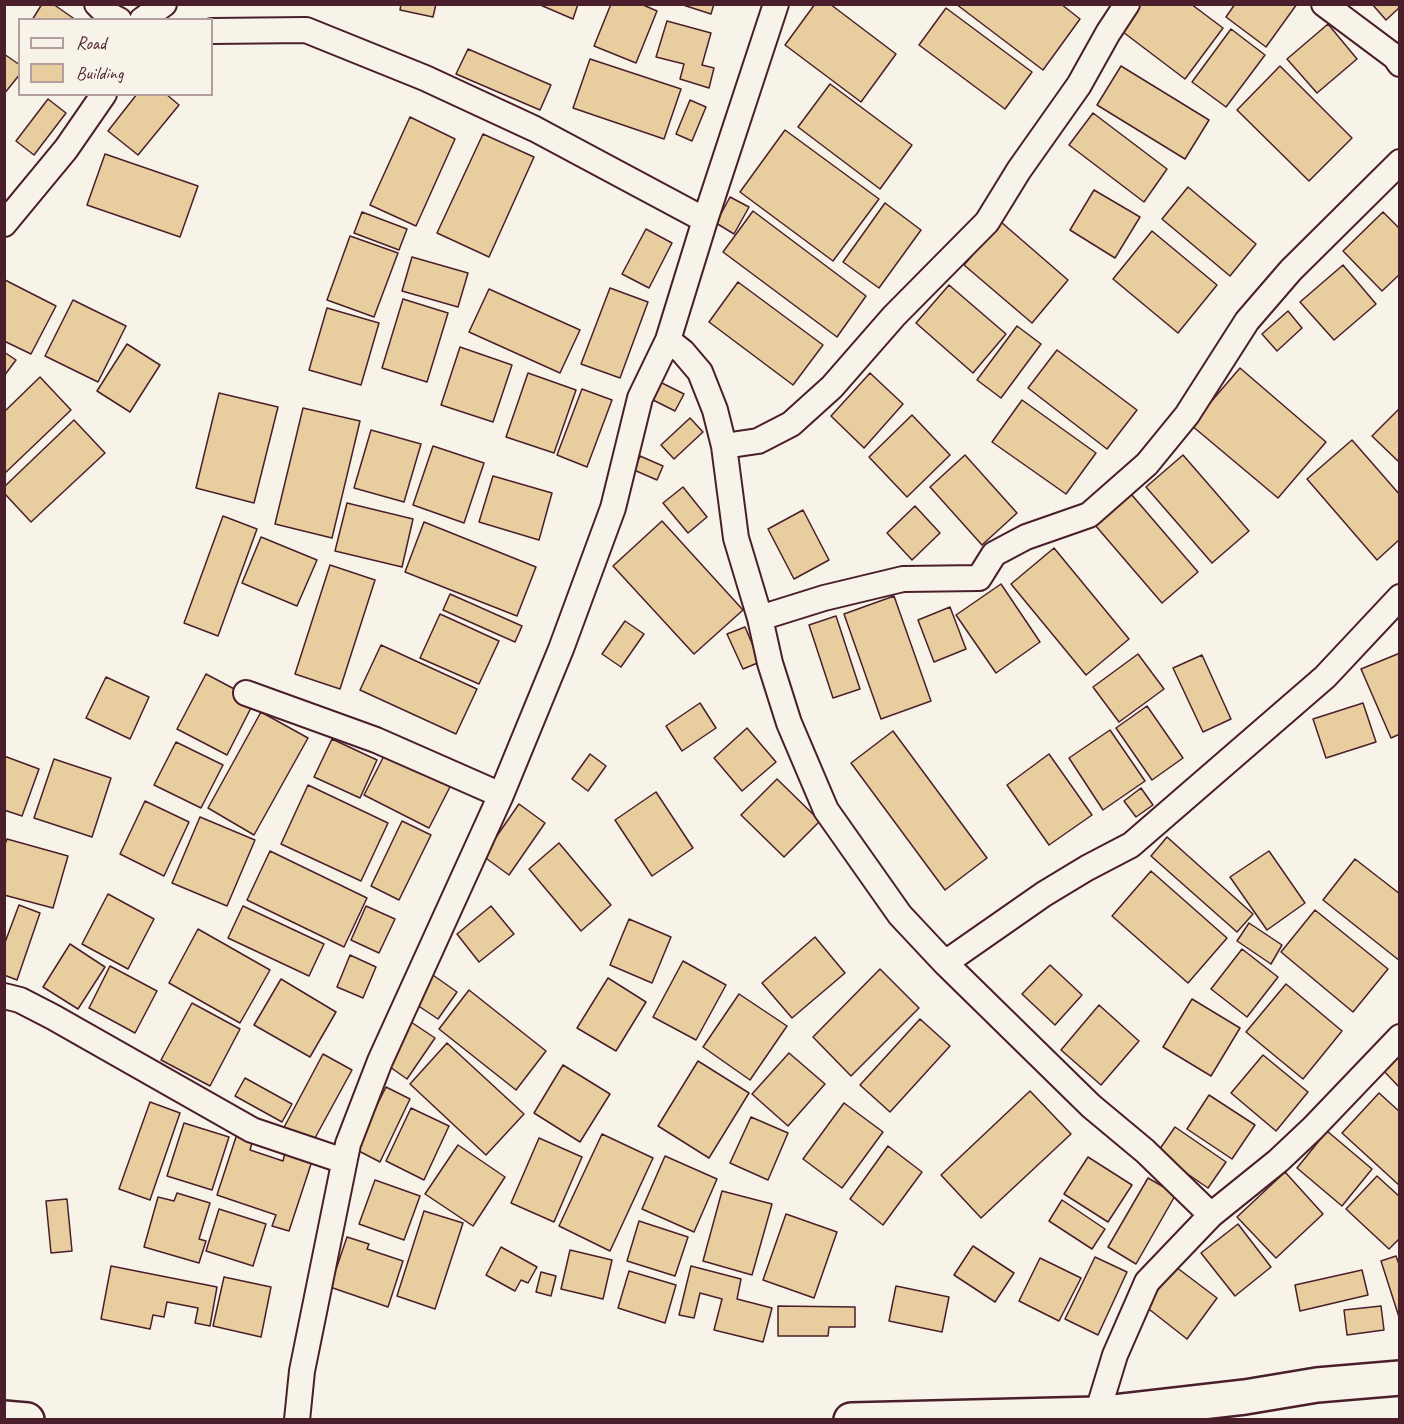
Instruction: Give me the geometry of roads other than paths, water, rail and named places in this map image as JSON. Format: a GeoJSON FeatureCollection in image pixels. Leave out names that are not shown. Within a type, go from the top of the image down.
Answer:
{"type":"FeatureCollection","features":[{"type":"Feature","properties":{"kind":"main road"},"geometry":{"type":"LineString","coordinates":[[851,1419],[1096,1414],[1245,1397],[1317,1385],[1400,1378]]}},
{"type":"Feature","properties":{"kind":"main road"},"geometry":{"type":"LineString","coordinates":[[4,1418],[27,1419]]}},
{"type":"Feature","properties":{"kind":"street"},"geometry":{"type":"LineString","coordinates":[[97,4],[115,18]]}},
{"type":"Feature","properties":{"kind":"street"},"geometry":{"type":"LineString","coordinates":[[145,18],[164,4]]}},
{"type":"Feature","properties":{"kind":"street"},"geometry":{"type":"LineString","coordinates":[[166,18],[173,4]]}},
{"type":"Feature","properties":{"kind":"street"},"geometry":{"type":"LineString","coordinates":[[297,1419],[302,1371],[348,1144],[380,1061],[501,795],[573,616],[613,508],[640,398],[668,340],[776,4]]}},
{"type":"Feature","properties":{"kind":"street"},"geometry":{"type":"LineString","coordinates":[[724,446],[759,441],[791,424],[832,387],[894,316],[987,222],[1019,170],[1079,85],[1107,33],[1127,4]]}},
{"type":"Feature","properties":{"kind":"street"},"geometry":{"type":"LineString","coordinates":[[1324,4],[1395,57],[1400,64]]}},
{"type":"Feature","properties":{"kind":"street"},"geometry":{"type":"LineString","coordinates":[[213,31],[306,30],[425,78],[535,129],[705,220]]}},
{"type":"Feature","properties":{"kind":"street"},"geometry":{"type":"LineString","coordinates":[[4,224],[66,149],[103,96]]}},
{"type":"Feature","properties":{"kind":"street"},"geometry":{"type":"LineString","coordinates":[[760,618],[824,598],[903,579],[980,578],[994,554],[1026,537],[1089,515],[1148,464],[1187,415],[1246,321],[1291,270],[1400,162]]}},
{"type":"Feature","properties":{"kind":"street"},"geometry":{"type":"LineString","coordinates":[[668,340],[683,352],[700,372],[715,410],[724,446],[736,538],[779,693],[826,810],[900,915],[945,963],[1091,1106],[1144,1151],[1211,1215]]}},
{"type":"Feature","properties":{"kind":"street"},"geometry":{"type":"LineString","coordinates":[[945,963],[1044,894],[1131,845],[1325,677],[1400,597]]}},
{"type":"Feature","properties":{"kind":"street"},"geometry":{"type":"LineString","coordinates":[[246,693],[376,740],[501,795]]}},
{"type":"Feature","properties":{"kind":"street"},"geometry":{"type":"LineString","coordinates":[[4,996],[37,1008],[252,1130],[344,1161]]}},
{"type":"Feature","properties":{"kind":"street"},"geometry":{"type":"LineString","coordinates":[[1096,1414],[1115,1354],[1147,1282],[1211,1215],[1278,1161],[1313,1128],[1400,1037]]}}]}
